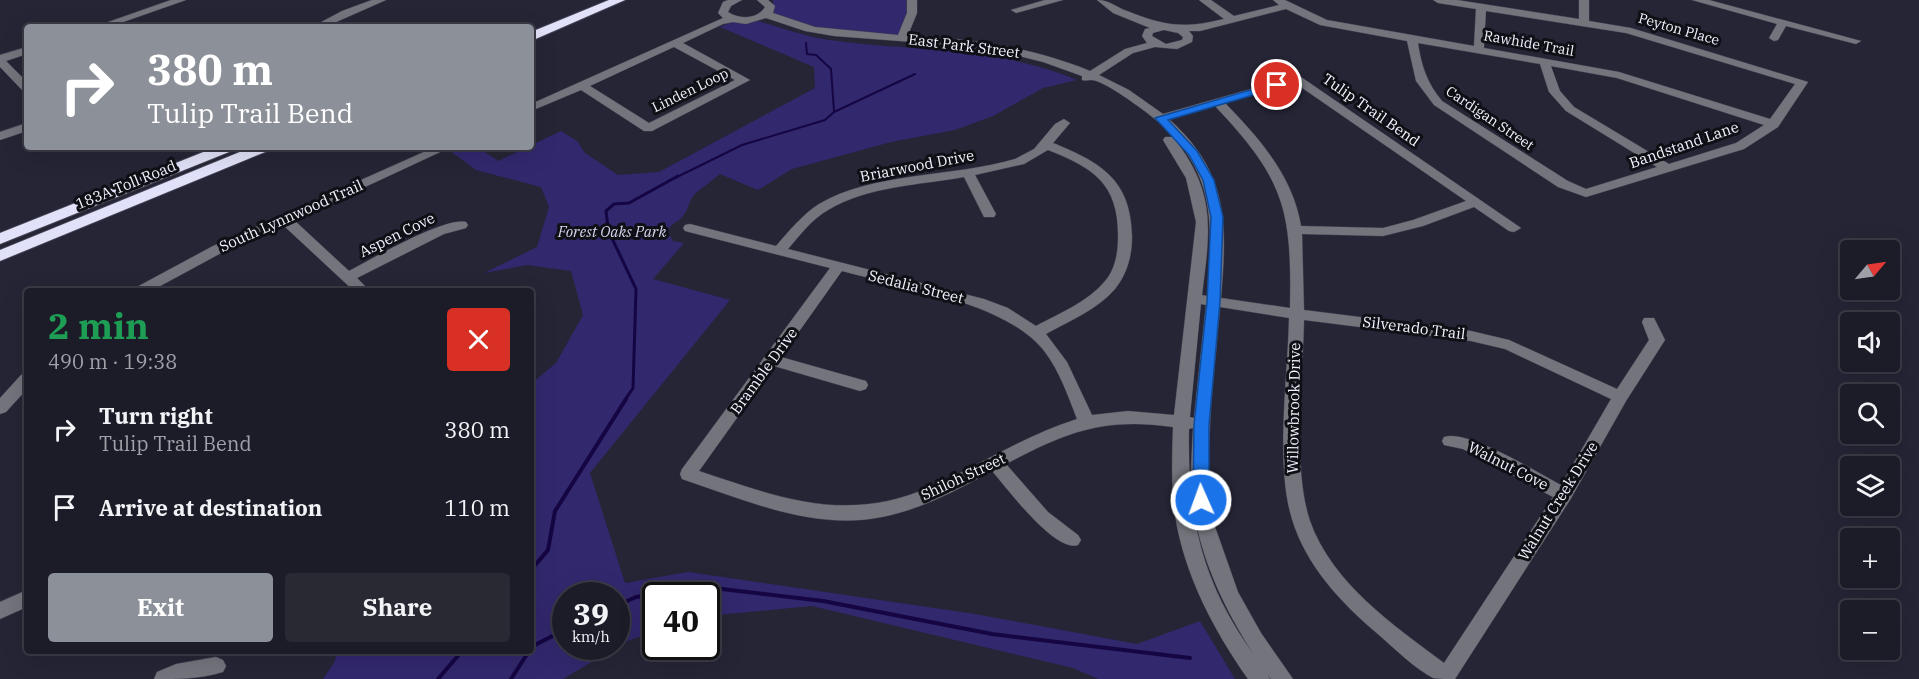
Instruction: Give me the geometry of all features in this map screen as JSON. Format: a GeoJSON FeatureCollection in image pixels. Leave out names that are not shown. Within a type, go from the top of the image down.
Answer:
{"type":"FeatureCollection","features":[{"type":"Feature","properties":{"kind":"highway"},"geometry":{"type":"LineString","coordinates":[[534,24],[593,0]]}},
{"type":"Feature","properties":{"kind":"highway"},"geometry":{"type":"LineString","coordinates":[[534,35],[619,0]]}},
{"type":"Feature","properties":{"kind":"highway","name":"183A Toll Road"},"geometry":{"type":"LineString","coordinates":[[0,239],[222,150]]}},
{"type":"Feature","properties":{"kind":"highway","name":"183A Toll Road"},"geometry":{"type":"LineString","coordinates":[[0,256],[258,150]]}},
{"type":"Feature","properties":{"kind":"street"},"geometry":{"type":"LineString","coordinates":[[108,24],[181,0]]}},
{"type":"Feature","properties":{"kind":"street"},"geometry":{"type":"LineString","coordinates":[[324,24],[381,0]]}},
{"type":"Feature","properties":{"kind":"street"},"geometry":{"type":"LineString","coordinates":[[902,38],[912,13],[912,0]]}},
{"type":"Feature","properties":{"kind":"street"},"geometry":{"type":"LineString","coordinates":[[1016,10],[1059,0]]}},
{"type":"Feature","properties":{"kind":"street"},"geometry":{"type":"LineString","coordinates":[[1102,0],[1117,11],[1140,22],[1150,38],[1169,47],[1187,42],[1188,36],[1200,28]]}},
{"type":"Feature","properties":{"kind":"street"},"geometry":{"type":"LineString","coordinates":[[1204,0],[1232,20]]}},
{"type":"Feature","properties":{"kind":"street","name":"Peyton Place"},"geometry":{"type":"LineString","coordinates":[[1438,0],[1584,22],[1664,39],[1802,82]]}},
{"type":"Feature","properties":{"kind":"street"},"geometry":{"type":"LineString","coordinates":[[1584,0],[1584,22]]}},
{"type":"Feature","properties":{"kind":"street"},"geometry":{"type":"LineString","coordinates":[[1701,0],[1856,41]]}},
{"type":"Feature","properties":{"kind":"street"},"geometry":{"type":"LineString","coordinates":[[1087,77],[1150,38],[1176,28],[1200,28],[1282,3]]}},
{"type":"Feature","properties":{"kind":"street","name":"Rawhide Trail"},"geometry":{"type":"LineString","coordinates":[[1282,3],[1324,23],[1544,61],[1647,82],[1774,123]]}},
{"type":"Feature","properties":{"kind":"street"},"geometry":{"type":"LineString","coordinates":[[534,107],[675,43],[727,10],[765,7]]}},
{"type":"Feature","properties":{"kind":"street","name":"East Park Street"},"geometry":{"type":"LineString","coordinates":[[765,7],[813,29],[1002,48],[1061,63],[1131,96],[1160,118],[1193,153],[1209,180],[1217,217],[1205,300],[1181,422],[1181,493],[1187,528],[1198,566],[1218,611],[1260,679]]}},
{"type":"Feature","properties":{"kind":"street","name":"East Park Street"},"geometry":{"type":"LineString","coordinates":[[765,7],[806,35],[964,49],[1012,57],[1087,77],[1142,114],[1180,153],[1201,199],[1203,222],[1205,300],[1200,480],[1209,535],[1225,578],[1248,627],[1283,679]]}},
{"type":"Feature","properties":{"kind":"street"},"geometry":{"type":"LineString","coordinates":[[1479,50],[1481,7]]}},
{"type":"Feature","properties":{"kind":"street"},"geometry":{"type":"LineString","coordinates":[[1774,38],[1783,22]]}},
{"type":"Feature","properties":{"kind":"street"},"geometry":{"type":"LineString","coordinates":[[1176,28],[1188,36]]}},
{"type":"Feature","properties":{"kind":"street","name":"Cardigan Street"},"geometry":{"type":"LineString","coordinates":[[1412,39],[1417,72],[1425,89],[1438,103],[1563,184],[1586,192]]}},
{"type":"Feature","properties":{"kind":"street","name":"Linden Loop"},"geometry":{"type":"LineString","coordinates":[[581,85],[648,128],[744,80],[675,43]]}},
{"type":"Feature","properties":{"kind":"street"},"geometry":{"type":"LineString","coordinates":[[24,51],[0,60],[24,86]]}},
{"type":"Feature","properties":{"kind":"street"},"geometry":{"type":"LineString","coordinates":[[1544,61],[1555,92],[1570,109],[1669,169]]}},
{"type":"Feature","properties":{"kind":"street","name":"Tulip Trail Bend"},"geometry":{"type":"LineString","coordinates":[[1160,118],[1297,79],[1514,228]]}},
{"type":"Feature","properties":{"kind":"street","name":"Bandstand Lane"},"geometry":{"type":"LineString","coordinates":[[1586,192],[1740,146],[1761,134],[1774,123],[1802,82]]}},
{"type":"Feature","properties":{"kind":"street","name":"Willowbrook Drive"},"geometry":{"type":"LineString","coordinates":[[1218,103],[1258,147],[1275,172],[1288,198],[1296,230],[1297,314],[1292,466],[1295,503],[1312,546],[1337,583],[1379,625],[1446,676]]}},
{"type":"Feature","properties":{"kind":"street","name":"Briarwood Drive"},"geometry":{"type":"LineString","coordinates":[[780,250],[811,216],[837,200],[870,191],[1024,160],[1047,145],[1064,123]]}},
{"type":"Feature","properties":{"kind":"street"},"geometry":{"type":"LineString","coordinates":[[0,136],[24,128]]}},
{"type":"Feature","properties":{"kind":"street"},"geometry":{"type":"LineString","coordinates":[[1037,333],[1088,303],[1110,285],[1117,274],[1125,252],[1125,208],[1117,190],[1098,171],[1083,161],[1047,145]]}},
{"type":"Feature","properties":{"kind":"street","name":"South Lynnwood Trail"},"geometry":{"type":"LineString","coordinates":[[146,288],[218,249],[438,150]]}},
{"type":"Feature","properties":{"kind":"street"},"geometry":{"type":"LineString","coordinates":[[968,173],[989,214]]}},
{"type":"Feature","properties":{"kind":"street"},"geometry":{"type":"LineString","coordinates":[[1296,230],[1383,232],[1418,223],[1474,202]]}},
{"type":"Feature","properties":{"kind":"street"},"geometry":{"type":"LineString","coordinates":[[285,219],[360,288]]}},
{"type":"Feature","properties":{"kind":"street","name":"Aspen Cove"},"geometry":{"type":"LineString","coordinates":[[348,277],[440,231],[461,225]]}},
{"type":"Feature","properties":{"kind":"street","name":"Sedalia Street"},"geometry":{"type":"LineString","coordinates":[[690,228],[979,302],[1016,317],[1037,333],[1063,366],[1087,422]]}},
{"type":"Feature","properties":{"kind":"street","name":"Bramble Drive"},"geometry":{"type":"LineString","coordinates":[[688,474],[838,267]]}},
{"type":"Feature","properties":{"kind":"street","name":"Silverado Trail"},"geometry":{"type":"LineString","coordinates":[[1205,300],[1430,330],[1499,343],[1539,358],[1620,398]]}},
{"type":"Feature","properties":{"kind":"street","name":"Walnut Creek Drive"},"geometry":{"type":"LineString","coordinates":[[1446,676],[1564,495],[1620,398],[1657,340],[1649,322]]}},
{"type":"Feature","properties":{"kind":"street"},"geometry":{"type":"LineString","coordinates":[[772,360],[861,385]]}},
{"type":"Feature","properties":{"kind":"street"},"geometry":{"type":"LineString","coordinates":[[0,408],[24,382]]}},
{"type":"Feature","properties":{"kind":"street","name":"Shiloh Street"},"geometry":{"type":"LineString","coordinates":[[688,474],[783,505],[830,513],[881,510],[914,500],[1067,427],[1109,417],[1134,417],[1201,425]]}},
{"type":"Feature","properties":{"kind":"street","name":"Walnut Cove"},"geometry":{"type":"LineString","coordinates":[[1450,441],[1466,443],[1564,495]]}},
{"type":"Feature","properties":{"kind":"street"},"geometry":{"type":"LineString","coordinates":[[995,463],[1042,517],[1072,540]]}},
{"type":"Feature","properties":{"kind":"street"},"geometry":{"type":"LineString","coordinates":[[0,610],[24,599]]}},
{"type":"Feature","properties":{"kind":"street"},"geometry":{"type":"LineString","coordinates":[[164,679],[176,673],[216,666]]}},
{"type":"Feature","properties":{"kind":"green space"},"geometry":{"type":"Polygon","coordinates":[[[773,0],[906,0],[907,14],[899,34],[829,30],[778,17],[774,13],[773,0]]]}},
{"type":"Feature","properties":{"kind":"green space","name":"Forest Oaks Park"},"geometry":{"type":"Polygon","coordinates":[[[758,21],[829,40],[985,55],[1046,69],[1077,80],[1043,88],[993,116],[955,130],[891,142],[792,169],[758,190],[720,174],[694,195],[683,216],[669,228],[673,241],[684,243],[653,279],[730,300],[590,473],[625,582],[552,582],[552,660],[595,660],[563,679],[323,679],[335,661],[336,654],[534,654],[534,381],[556,363],[583,315],[571,271],[527,265],[484,273],[537,247],[549,207],[541,187],[476,170],[449,150],[479,150],[498,161],[521,150],[534,150],[534,144],[561,131],[577,141],[585,153],[618,175],[659,172],[815,88],[814,67],[720,27],[732,22],[758,21]]]}},
{"type":"Feature","properties":{"kind":"green space","name":"Forest Oaks Park"},"geometry":{"type":"Polygon","coordinates":[[[688,572],[975,614],[1137,644],[1200,621],[1235,679],[1098,679],[1073,668],[812,606],[720,615],[720,582],[642,582],[642,636],[630,640],[630,582],[688,572]]]}},
{"type":"Feature","properties":{"kind":"waterway"},"geometry":{"type":"LineString","coordinates":[[806,43],[807,54],[816,55],[831,69],[834,111]]}},
{"type":"Feature","properties":{"kind":"waterway"},"geometry":{"type":"LineString","coordinates":[[675,178],[742,145],[825,120],[834,112],[915,74]]}},
{"type":"Feature","properties":{"kind":"waterway"},"geometry":{"type":"LineString","coordinates":[[608,228],[606,211],[614,204],[629,203],[678,176]]}},
{"type":"Feature","properties":{"kind":"waterway"},"geometry":{"type":"LineString","coordinates":[[610,234],[636,289],[633,388],[625,400]]}},
{"type":"Feature","properties":{"kind":"waterway"},"geometry":{"type":"LineString","coordinates":[[534,566],[548,550],[555,511],[626,399]]}},
{"type":"Feature","properties":{"kind":"waterway"},"geometry":{"type":"LineString","coordinates":[[630,600],[705,587],[823,601],[992,634],[1190,658]]}},
{"type":"Feature","properties":{"kind":"waterway"},"geometry":{"type":"LineString","coordinates":[[534,645],[552,636]]}},
{"type":"Feature","properties":{"kind":"waterway"},"geometry":{"type":"LineString","coordinates":[[438,679],[459,654]]}},
{"type":"Feature","properties":{"kind":"waterway"},"geometry":{"type":"LineString","coordinates":[[511,679],[527,654]]}},
{"type":"Feature","properties":{"kind":"route"},"geometry":{"type":"LineString","coordinates":[[1201,500],[1201,425],[1213,302],[1217,217],[1209,180],[1193,153],[1160,118],[1277,85]]}}]}
